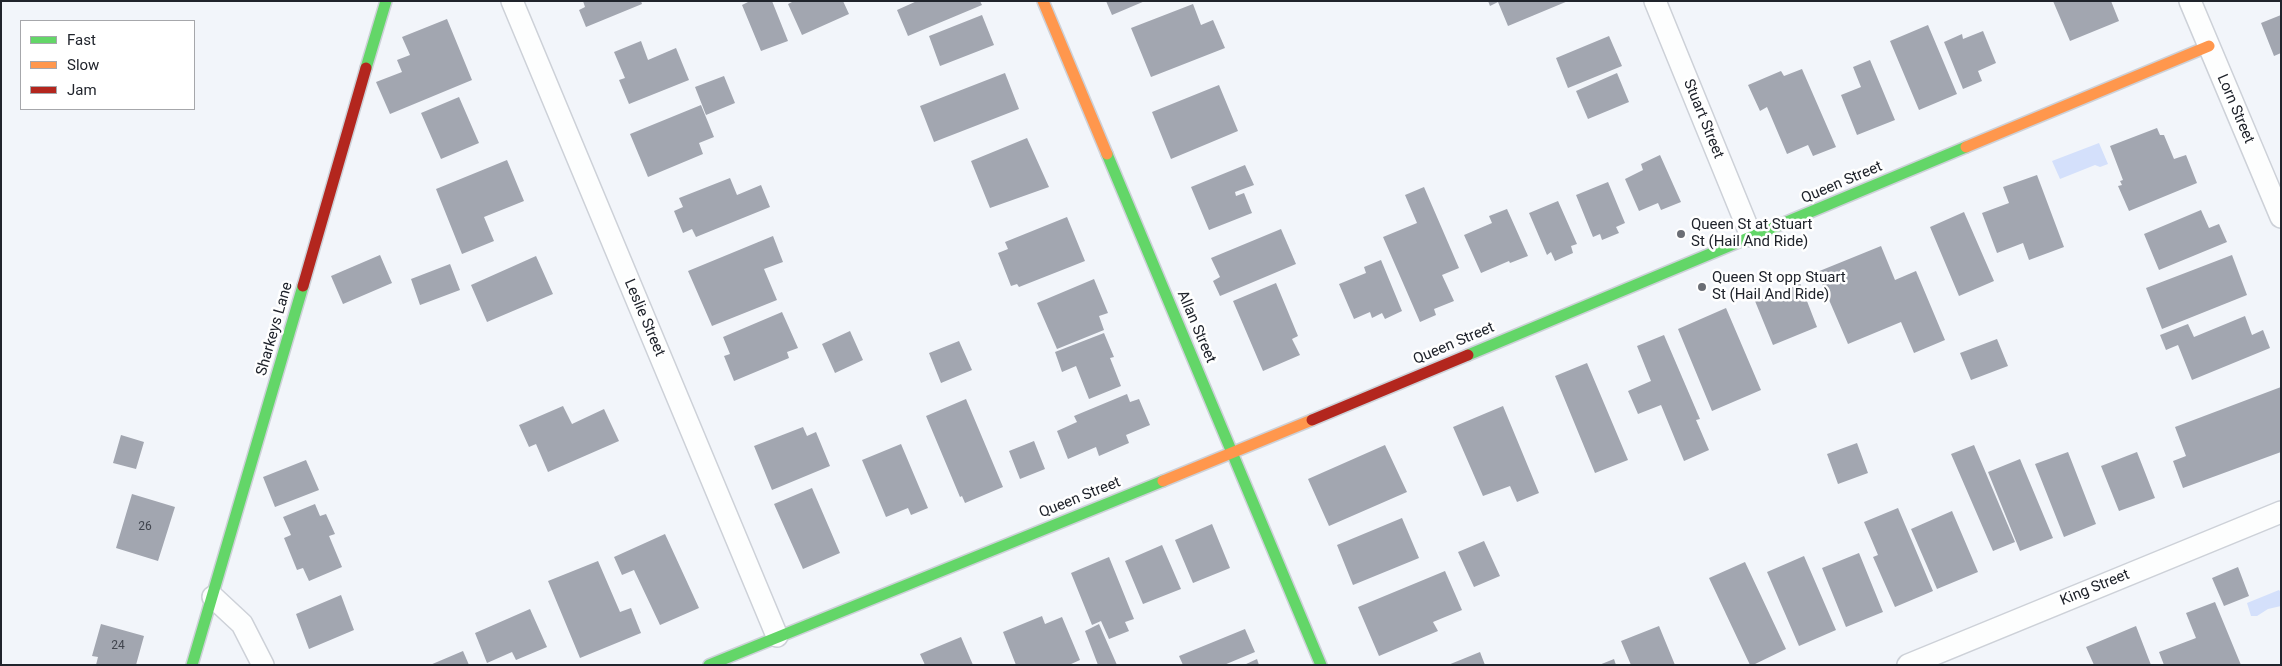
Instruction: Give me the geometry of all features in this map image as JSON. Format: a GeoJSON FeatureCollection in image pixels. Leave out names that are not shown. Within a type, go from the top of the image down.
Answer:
{"type":"FeatureCollection","features":[{"type":"Feature","properties":{"kind":"street","name":"Sharkeys Lane"},"geometry":{"type":"LineString","coordinates":[[192,665],[386,1]]}},
{"type":"Feature","properties":{"kind":"street","name":"Leslie Street"},"geometry":{"type":"LineString","coordinates":[[512,1],[777,636]]}},
{"type":"Feature","properties":{"kind":"street","name":"Allan Street"},"geometry":{"type":"LineString","coordinates":[[1043,1],[1321,665]]}},
{"type":"Feature","properties":{"kind":"street","name":"Stuart Street"},"geometry":{"type":"LineString","coordinates":[[1655,1],[1751,236]]}},
{"type":"Feature","properties":{"kind":"street","name":"Lorn Street"},"geometry":{"type":"LineString","coordinates":[[2190,1],[2281,217]]}},
{"type":"Feature","properties":{"kind":"street","name":"Queen Street"},"geometry":{"type":"LineString","coordinates":[[708,665],[1232,453],[2209,46]]}},
{"type":"Feature","properties":{"kind":"street","name":"King Street"},"geometry":{"type":"LineString","coordinates":[[1908,665],[2281,512]]}},
{"type":"Feature","properties":{"kind":"street"},"geometry":{"type":"LineString","coordinates":[[212,596],[242,624],[263,665]]}},
{"type":"Feature","properties":{"kind":"water"},"geometry":{"type":"Polygon","coordinates":[[[2099,143],[2108,164],[2100,167],[2095,165],[2060,179],[2052,161],[2099,143]]]}},
{"type":"Feature","properties":{"kind":"water"},"geometry":{"type":"Polygon","coordinates":[[[2279,590],[2281,593],[2281,606],[2268,609],[2257,616],[2251,616],[2247,603],[2279,590]]]}},
{"type":"Feature","properties":{"kind":"building"},"geometry":{"type":"Polygon","coordinates":[[[583,1],[641,1],[642,4],[586,27],[579,10],[585,7],[583,1]]]}},
{"type":"Feature","properties":{"kind":"building"},"geometry":{"type":"Polygon","coordinates":[[[750,1],[772,1],[788,41],[761,51],[742,5],[750,1]]]}},
{"type":"Feature","properties":{"kind":"building"},"geometry":{"type":"Polygon","coordinates":[[[794,1],[843,1],[849,14],[802,35],[788,4],[794,1]]]}},
{"type":"Feature","properties":{"kind":"building"},"geometry":{"type":"Polygon","coordinates":[[[917,1],[980,1],[982,5],[908,36],[897,10],[917,1]]]}},
{"type":"Feature","properties":{"kind":"building"},"geometry":{"type":"Polygon","coordinates":[[[1106,1],[1145,1],[1112,15],[1106,1]]]}},
{"type":"Feature","properties":{"kind":"building"},"geometry":{"type":"Polygon","coordinates":[[[1488,1],[1568,1],[1508,26],[1498,2],[1490,6],[1488,1]]]}},
{"type":"Feature","properties":{"kind":"building"},"geometry":{"type":"Polygon","coordinates":[[[2053,1],[2111,1],[2119,21],[2070,41],[2053,1]]]}},
{"type":"Feature","properties":{"kind":"building"},"geometry":{"type":"Polygon","coordinates":[[[1193,4],[1201,25],[1213,20],[1225,48],[1151,77],[1131,28],[1193,4]]]}},
{"type":"Feature","properties":{"kind":"building"},"geometry":{"type":"Polygon","coordinates":[[[982,15],[994,45],[940,66],[929,36],[982,15]]]}},
{"type":"Feature","properties":{"kind":"building"},"geometry":{"type":"Polygon","coordinates":[[[2281,15],[2281,53],[2274,56],[2261,23],[2281,15]]]}},
{"type":"Feature","properties":{"kind":"building"},"geometry":{"type":"Polygon","coordinates":[[[447,19],[472,80],[390,114],[376,82],[402,72],[397,60],[410,55],[402,37],[447,19]]]}},
{"type":"Feature","properties":{"kind":"building"},"geometry":{"type":"Polygon","coordinates":[[[1928,25],[1957,94],[1919,110],[1890,41],[1928,25]]]}},
{"type":"Feature","properties":{"kind":"building"},"geometry":{"type":"Polygon","coordinates":[[[1983,31],[1996,63],[1978,71],[1982,81],[1963,89],[1944,42],[1962,34],[1963,39],[1983,31]]]}},
{"type":"Feature","properties":{"kind":"building"},"geometry":{"type":"Polygon","coordinates":[[[1609,36],[1622,66],[1568,88],[1556,58],[1609,36]]]}},
{"type":"Feature","properties":{"kind":"building"},"geometry":{"type":"Polygon","coordinates":[[[641,41],[648,60],[676,48],[689,80],[629,104],[619,80],[625,78],[614,52],[641,41]]]}},
{"type":"Feature","properties":{"kind":"building"},"geometry":{"type":"Polygon","coordinates":[[[1870,60],[1895,120],[1857,135],[1841,95],[1861,87],[1853,67],[1870,60]]]}},
{"type":"Feature","properties":{"kind":"building"},"geometry":{"type":"Polygon","coordinates":[[[1802,69],[1836,147],[1813,156],[1808,145],[1787,154],[1767,107],[1760,111],[1748,85],[1781,71],[1784,76],[1802,69]]]}},
{"type":"Feature","properties":{"kind":"building"},"geometry":{"type":"Polygon","coordinates":[[[1005,73],[1019,109],[934,142],[920,106],[1005,73]]]}},
{"type":"Feature","properties":{"kind":"building"},"geometry":{"type":"Polygon","coordinates":[[[1617,73],[1629,102],[1588,119],[1576,91],[1617,73]]]}},
{"type":"Feature","properties":{"kind":"building"},"geometry":{"type":"Polygon","coordinates":[[[724,76],[735,103],[706,115],[695,87],[724,76]]]}},
{"type":"Feature","properties":{"kind":"building"},"geometry":{"type":"Polygon","coordinates":[[[1219,85],[1238,131],[1171,159],[1152,112],[1219,85]]]}},
{"type":"Feature","properties":{"kind":"building"},"geometry":{"type":"Polygon","coordinates":[[[459,97],[479,143],[441,159],[421,113],[459,97]]]}},
{"type":"Feature","properties":{"kind":"building"},"geometry":{"type":"Polygon","coordinates":[[[701,105],[714,137],[699,143],[703,154],[648,177],[630,134],[701,105]]]}},
{"type":"Feature","properties":{"kind":"building"},"geometry":{"type":"Polygon","coordinates":[[[2157,128],[2160,135],[2164,135],[2174,159],[2186,155],[2197,183],[2129,211],[2118,186],[2122,185],[2120,181],[2123,180],[2110,146],[2157,128]]]}},
{"type":"Feature","properties":{"kind":"building"},"geometry":{"type":"Polygon","coordinates":[[[1027,138],[1049,187],[990,208],[971,161],[1027,138]]]}},
{"type":"Feature","properties":{"kind":"building"},"geometry":{"type":"Polygon","coordinates":[[[1660,155],[1681,202],[1661,210],[1658,203],[1639,211],[1625,179],[1643,170],[1641,164],[1660,155]]]}},
{"type":"Feature","properties":{"kind":"building"},"geometry":{"type":"Polygon","coordinates":[[[507,160],[524,201],[484,217],[494,241],[462,254],[436,189],[507,160]]]}},
{"type":"Feature","properties":{"kind":"building"},"geometry":{"type":"Polygon","coordinates":[[[1245,165],[1254,185],[1235,192],[1236,196],[1244,193],[1252,213],[1209,230],[1191,187],[1245,165]]]}},
{"type":"Feature","properties":{"kind":"building"},"geometry":{"type":"Polygon","coordinates":[[[2037,175],[2064,247],[2029,260],[2023,243],[1997,253],[1982,213],[2009,203],[2003,187],[2037,175]]]}},
{"type":"Feature","properties":{"kind":"building"},"geometry":{"type":"Polygon","coordinates":[[[730,178],[737,195],[761,185],[770,207],[696,237],[692,229],[683,233],[674,211],[683,207],[679,198],[730,178]]]}},
{"type":"Feature","properties":{"kind":"building"},"geometry":{"type":"Polygon","coordinates":[[[1608,182],[1625,223],[1616,227],[1619,233],[1602,240],[1600,234],[1593,237],[1576,195],[1608,182]]]}},
{"type":"Feature","properties":{"kind":"building"},"geometry":{"type":"Polygon","coordinates":[[[1424,187],[1459,268],[1442,275],[1454,301],[1434,309],[1436,315],[1420,322],[1383,237],[1417,223],[1405,195],[1424,187]]]}},
{"type":"Feature","properties":{"kind":"building"},"geometry":{"type":"Polygon","coordinates":[[[1558,201],[1577,244],[1571,246],[1573,253],[1555,261],[1551,252],[1547,255],[1529,213],[1558,201]]]}},
{"type":"Feature","properties":{"kind":"building"},"geometry":{"type":"Polygon","coordinates":[[[1507,209],[1528,256],[1510,263],[1509,261],[1481,273],[1464,235],[1492,223],[1489,216],[1507,209]]]}},
{"type":"Feature","properties":{"kind":"building"},"geometry":{"type":"Polygon","coordinates":[[[2201,210],[2209,228],[2219,224],[2227,242],[2159,270],[2144,234],[2201,210]]]}},
{"type":"Feature","properties":{"kind":"building"},"geometry":{"type":"Polygon","coordinates":[[[1964,212],[1994,281],[1959,296],[1930,227],[1964,212]]]}},
{"type":"Feature","properties":{"kind":"building"},"geometry":{"type":"Polygon","coordinates":[[[1067,217],[1085,261],[1019,287],[1017,284],[1011,286],[998,253],[1008,249],[1005,242],[1067,217]]]}},
{"type":"Feature","properties":{"kind":"building"},"geometry":{"type":"Polygon","coordinates":[[[1281,229],[1296,264],[1220,296],[1213,281],[1220,277],[1211,258],[1281,229]]]}},
{"type":"Feature","properties":{"kind":"building"},"geometry":{"type":"Polygon","coordinates":[[[773,236],[783,262],[764,269],[777,300],[712,326],[688,271],[773,236]]]}},
{"type":"Feature","properties":{"kind":"building"},"geometry":{"type":"Polygon","coordinates":[[[1881,246],[1895,280],[1916,271],[1945,340],[1914,353],[1901,322],[1848,344],[1817,272],[1881,246]]]}},
{"type":"Feature","properties":{"kind":"building"},"geometry":{"type":"Polygon","coordinates":[[[380,255],[392,283],[343,304],[331,276],[380,255]]]}},
{"type":"Feature","properties":{"kind":"building"},"geometry":{"type":"Polygon","coordinates":[[[2232,255],[2247,295],[2162,329],[2146,288],[2232,255]]]}},
{"type":"Feature","properties":{"kind":"building"},"geometry":{"type":"Polygon","coordinates":[[[536,256],[553,294],[487,322],[471,285],[536,256]]]}},
{"type":"Feature","properties":{"kind":"building"},"geometry":{"type":"Polygon","coordinates":[[[1381,260],[1402,311],[1385,319],[1382,313],[1372,318],[1370,312],[1354,319],[1339,284],[1366,273],[1364,267],[1381,260]]]}},
{"type":"Feature","properties":{"kind":"building"},"geometry":{"type":"Polygon","coordinates":[[[450,264],[460,290],[420,305],[411,279],[450,264]]]}},
{"type":"Feature","properties":{"kind":"building"},"geometry":{"type":"Polygon","coordinates":[[[1094,279],[1108,313],[1099,316],[1104,330],[1057,349],[1037,303],[1094,279]]]}},
{"type":"Feature","properties":{"kind":"building"},"geometry":{"type":"Polygon","coordinates":[[[1276,283],[1298,336],[1292,339],[1300,355],[1263,371],[1233,301],[1276,283]]]}},
{"type":"Feature","properties":{"kind":"building"},"geometry":{"type":"Polygon","coordinates":[[[1800,283],[1817,327],[1773,345],[1755,301],[1800,283]]]}},
{"type":"Feature","properties":{"kind":"building"},"geometry":{"type":"Polygon","coordinates":[[[1726,308],[1761,390],[1712,411],[1678,329],[1726,308]]]}},
{"type":"Feature","properties":{"kind":"building"},"geometry":{"type":"Polygon","coordinates":[[[782,312],[798,348],[787,352],[789,358],[734,381],[724,356],[730,354],[723,337],[782,312]]]}},
{"type":"Feature","properties":{"kind":"building"},"geometry":{"type":"Polygon","coordinates":[[[2245,316],[2252,335],[2263,330],[2270,348],[2192,380],[2178,345],[2166,350],[2160,335],[2188,324],[2194,337],[2245,316]]]}},
{"type":"Feature","properties":{"kind":"building"},"geometry":{"type":"Polygon","coordinates":[[[850,331],[863,360],[835,373],[822,344],[850,331]]]}},
{"type":"Feature","properties":{"kind":"building"},"geometry":{"type":"Polygon","coordinates":[[[1104,333],[1114,357],[1110,358],[1121,386],[1089,399],[1076,366],[1062,372],[1055,352],[1104,333]]]}},
{"type":"Feature","properties":{"kind":"building"},"geometry":{"type":"Polygon","coordinates":[[[1664,335],[1700,419],[1696,420],[1709,450],[1684,461],[1661,405],[1638,414],[1628,391],[1651,381],[1637,346],[1664,335]]]}},
{"type":"Feature","properties":{"kind":"building"},"geometry":{"type":"Polygon","coordinates":[[[1997,339],[2008,366],[1971,380],[1960,353],[1997,339]]]}},
{"type":"Feature","properties":{"kind":"building"},"geometry":{"type":"Polygon","coordinates":[[[959,341],[972,370],[941,383],[929,353],[959,341]]]}},
{"type":"Feature","properties":{"kind":"building"},"geometry":{"type":"Polygon","coordinates":[[[1587,363],[1628,460],[1595,473],[1555,376],[1587,363]]]}},
{"type":"Feature","properties":{"kind":"building"},"geometry":{"type":"Polygon","coordinates":[[[2281,387],[2281,452],[2183,488],[2173,461],[2186,456],[2175,427],[2281,387]]]}},
{"type":"Feature","properties":{"kind":"building"},"geometry":{"type":"Polygon","coordinates":[[[1127,394],[1130,402],[1139,399],[1150,425],[1126,435],[1129,443],[1099,456],[1096,447],[1068,459],[1057,431],[1077,422],[1074,416],[1127,394]]]}},
{"type":"Feature","properties":{"kind":"building"},"geometry":{"type":"Polygon","coordinates":[[[966,399],[1003,487],[965,503],[962,496],[960,497],[926,416],[966,399]]]}},
{"type":"Feature","properties":{"kind":"building"},"geometry":{"type":"Polygon","coordinates":[[[563,406],[572,424],[604,409],[619,441],[548,472],[536,444],[529,447],[519,425],[563,406]]]}},
{"type":"Feature","properties":{"kind":"building"},"geometry":{"type":"Polygon","coordinates":[[[1503,406],[1539,493],[1517,502],[1510,486],[1483,496],[1453,427],[1503,406]]]}},
{"type":"Feature","properties":{"kind":"building"},"geometry":{"type":"Polygon","coordinates":[[[803,427],[807,436],[816,432],[830,466],[772,490],[754,446],[803,427]]]}},
{"type":"Feature","properties":{"kind":"building"},"geometry":{"type":"Polygon","coordinates":[[[121,435],[144,442],[136,469],[113,463],[121,435]]]}},
{"type":"Feature","properties":{"kind":"building"},"geometry":{"type":"Polygon","coordinates":[[[1034,441],[1045,469],[1020,479],[1009,451],[1034,441]]]}},
{"type":"Feature","properties":{"kind":"building"},"geometry":{"type":"Polygon","coordinates":[[[1857,443],[1868,473],[1838,484],[1827,454],[1857,443]]]}},
{"type":"Feature","properties":{"kind":"building"},"geometry":{"type":"Polygon","coordinates":[[[901,444],[928,508],[911,515],[908,508],[886,517],[862,460],[901,444]]]}},
{"type":"Feature","properties":{"kind":"building"},"geometry":{"type":"Polygon","coordinates":[[[1385,445],[1407,492],[1329,526],[1308,479],[1385,445]]]}},
{"type":"Feature","properties":{"kind":"building"},"geometry":{"type":"Polygon","coordinates":[[[1974,445],[2015,542],[1993,551],[1951,454],[1974,445]]]}},
{"type":"Feature","properties":{"kind":"building"},"geometry":{"type":"Polygon","coordinates":[[[2068,452],[2096,524],[2064,537],[2035,464],[2068,452]]]}},
{"type":"Feature","properties":{"kind":"building"},"geometry":{"type":"Polygon","coordinates":[[[2137,452],[2155,498],[2119,511],[2101,466],[2137,452]]]}},
{"type":"Feature","properties":{"kind":"building"},"geometry":{"type":"Polygon","coordinates":[[[2020,459],[2053,538],[2020,551],[1988,472],[2020,459]]]}},
{"type":"Feature","properties":{"kind":"building"},"geometry":{"type":"Polygon","coordinates":[[[306,460],[319,490],[275,507],[263,477],[306,460]]]}},
{"type":"Feature","properties":{"kind":"building"},"geometry":{"type":"Polygon","coordinates":[[[812,488],[840,553],[803,569],[774,504],[812,488]]]}},
{"type":"Feature","properties":{"kind":"building"},"geometry":{"type":"Polygon","coordinates":[[[132,494],[175,507],[158,561],[116,548],[132,494]]]}},
{"type":"Feature","properties":{"kind":"building"},"geometry":{"type":"Polygon","coordinates":[[[315,504],[320,516],[326,514],[335,534],[329,536],[342,567],[309,581],[303,568],[297,570],[284,538],[291,535],[283,517],[315,504]]]}},
{"type":"Feature","properties":{"kind":"building"},"geometry":{"type":"Polygon","coordinates":[[[1898,508],[1933,591],[1895,607],[1873,557],[1878,555],[1864,522],[1898,508]]]}},
{"type":"Feature","properties":{"kind":"building"},"geometry":{"type":"Polygon","coordinates":[[[1952,511],[1978,572],[1937,589],[1911,529],[1952,511]]]}},
{"type":"Feature","properties":{"kind":"building"},"geometry":{"type":"Polygon","coordinates":[[[1402,518],[1419,558],[1353,585],[1337,545],[1402,518]]]}},
{"type":"Feature","properties":{"kind":"building"},"geometry":{"type":"Polygon","coordinates":[[[1212,524],[1230,568],[1193,583],[1175,540],[1212,524]]]}},
{"type":"Feature","properties":{"kind":"building"},"geometry":{"type":"Polygon","coordinates":[[[665,534],[699,608],[660,625],[634,570],[622,575],[614,557],[665,534]]]}},
{"type":"Feature","properties":{"kind":"building"},"geometry":{"type":"Polygon","coordinates":[[[1484,541],[1500,576],[1474,587],[1458,552],[1484,541]]]}},
{"type":"Feature","properties":{"kind":"building"},"geometry":{"type":"Polygon","coordinates":[[[1162,545],[1181,589],[1143,604],[1125,561],[1162,545]]]}},
{"type":"Feature","properties":{"kind":"building"},"geometry":{"type":"Polygon","coordinates":[[[1859,553],[1883,612],[1846,627],[1822,568],[1859,553]]]}},
{"type":"Feature","properties":{"kind":"building"},"geometry":{"type":"Polygon","coordinates":[[[1804,556],[1836,630],[1799,646],[1767,572],[1804,556]]]}},
{"type":"Feature","properties":{"kind":"building"},"geometry":{"type":"Polygon","coordinates":[[[1109,557],[1134,619],[1125,622],[1129,631],[1109,639],[1101,621],[1092,625],[1071,573],[1109,557]]]}},
{"type":"Feature","properties":{"kind":"building"},"geometry":{"type":"Polygon","coordinates":[[[598,561],[620,612],[631,608],[641,633],[580,658],[548,581],[598,561]]]}},
{"type":"Feature","properties":{"kind":"building"},"geometry":{"type":"Polygon","coordinates":[[[1745,562],[1786,649],[1753,665],[1750,665],[1709,578],[1745,562]]]}},
{"type":"Feature","properties":{"kind":"building"},"geometry":{"type":"Polygon","coordinates":[[[2238,567],[2249,596],[2224,606],[2212,578],[2238,567]]]}},
{"type":"Feature","properties":{"kind":"building"},"geometry":{"type":"Polygon","coordinates":[[[1445,571],[1462,610],[1433,622],[1438,631],[1379,656],[1358,607],[1445,571]]]}},
{"type":"Feature","properties":{"kind":"building"},"geometry":{"type":"Polygon","coordinates":[[[341,595],[354,630],[309,649],[296,614],[341,595]]]}},
{"type":"Feature","properties":{"kind":"building"},"geometry":{"type":"Polygon","coordinates":[[[2215,602],[2241,665],[2164,665],[2159,652],[2196,638],[2186,613],[2215,602]]]}},
{"type":"Feature","properties":{"kind":"building"},"geometry":{"type":"Polygon","coordinates":[[[530,609],[547,647],[516,660],[512,652],[487,663],[475,633],[530,609]]]}},
{"type":"Feature","properties":{"kind":"building"},"geometry":{"type":"Polygon","coordinates":[[[1042,616],[1045,624],[1062,617],[1080,660],[1069,665],[1016,665],[1003,632],[1042,616]]]}},
{"type":"Feature","properties":{"kind":"building"},"geometry":{"type":"Polygon","coordinates":[[[101,624],[144,636],[136,665],[96,665],[98,657],[92,656],[101,624]]]}},
{"type":"Feature","properties":{"kind":"building"},"geometry":{"type":"Polygon","coordinates":[[[1099,624],[1117,665],[1098,665],[1085,631],[1099,624]]]}},
{"type":"Feature","properties":{"kind":"building"},"geometry":{"type":"Polygon","coordinates":[[[1659,626],[1675,665],[1631,665],[1621,641],[1659,626]]]}},
{"type":"Feature","properties":{"kind":"building"},"geometry":{"type":"Polygon","coordinates":[[[2136,626],[2151,665],[2094,665],[2086,647],[2136,626]]]}},
{"type":"Feature","properties":{"kind":"building"},"geometry":{"type":"Polygon","coordinates":[[[1245,629],[1255,652],[1224,665],[1183,665],[1179,656],[1245,629]]]}},
{"type":"Feature","properties":{"kind":"building"},"geometry":{"type":"Polygon","coordinates":[[[961,637],[973,665],[925,665],[920,654],[961,637]]]}},
{"type":"Feature","properties":{"kind":"building"},"geometry":{"type":"Polygon","coordinates":[[[463,651],[469,665],[430,665],[463,651]]]}},
{"type":"Feature","properties":{"kind":"building"},"geometry":{"type":"Polygon","coordinates":[[[1480,652],[1485,665],[1448,665],[1480,652]]]}},
{"type":"Feature","properties":{"kind":"building"},"geometry":{"type":"Polygon","coordinates":[[[1257,659],[1259,665],[1244,665],[1257,659]]]}},
{"type":"Feature","properties":{"kind":"building"},"geometry":{"type":"Polygon","coordinates":[[[1614,659],[1616,665],[1599,665],[1614,659]]]}},
{"type":"Feature","properties":{"kind":"traffic: fast"},"geometry":{"type":"LineString","coordinates":[[366,68],[386,1]]}},
{"type":"Feature","properties":{"kind":"traffic: fast"},"geometry":{"type":"LineString","coordinates":[[1468,355],[1966,147]]}},
{"type":"Feature","properties":{"kind":"traffic: fast"},"geometry":{"type":"LineString","coordinates":[[1107,154],[1321,665]]}},
{"type":"Feature","properties":{"kind":"traffic: fast"},"geometry":{"type":"LineString","coordinates":[[192,665],[303,286]]}},
{"type":"Feature","properties":{"kind":"traffic: fast"},"geometry":{"type":"LineString","coordinates":[[709,665],[1163,481]]}},
{"type":"Feature","properties":{"kind":"traffic: slow"},"geometry":{"type":"LineString","coordinates":[[1043,1],[1107,154]]}},
{"type":"Feature","properties":{"kind":"traffic: slow"},"geometry":{"type":"LineString","coordinates":[[1966,147],[2209,46]]}},
{"type":"Feature","properties":{"kind":"traffic: slow"},"geometry":{"type":"LineString","coordinates":[[1163,481],[1312,420]]}},
{"type":"Feature","properties":{"kind":"traffic: jam"},"geometry":{"type":"LineString","coordinates":[[303,286],[366,68]]}},
{"type":"Feature","properties":{"kind":"traffic: jam"},"geometry":{"type":"LineString","coordinates":[[1312,420],[1468,355]]}},
{"type":"Feature","properties":{"kind":"place","name":"Queen St at Stuart St (Hail And Ride)"},"geometry":{"type":"Point","coordinates":[1681,234]}},
{"type":"Feature","properties":{"kind":"place","name":"Queen St opp Stuart St (Hail And Ride)"},"geometry":{"type":"Point","coordinates":[1702,287]}}]}
